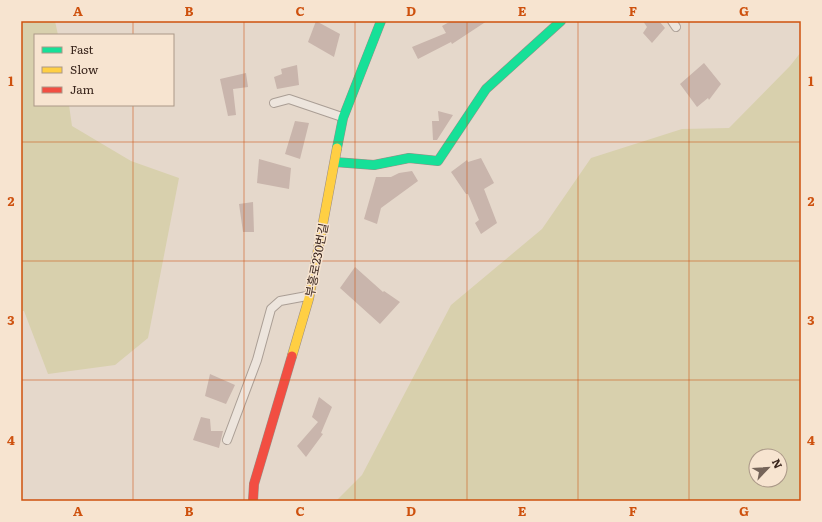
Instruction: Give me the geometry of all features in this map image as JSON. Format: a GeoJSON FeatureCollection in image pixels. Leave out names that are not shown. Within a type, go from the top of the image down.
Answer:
{"type":"FeatureCollection","features":[{"type":"Feature","properties":{"kind":"street","name":"부흥로230번길"},"geometry":{"type":"LineString","coordinates":[[253,501],[254,484],[310,295],[343,118],[382,21]]}},
{"type":"Feature","properties":{"kind":"street"},"geometry":{"type":"LineString","coordinates":[[335,162],[374,165],[410,158],[438,161],[486,89],[561,21]]}},
{"type":"Feature","properties":{"kind":"lane"},"geometry":{"type":"LineString","coordinates":[[274,103],[289,99],[343,118]]}},
{"type":"Feature","properties":{"kind":"lane"},"geometry":{"type":"LineString","coordinates":[[227,440],[257,360],[271,309],[280,302],[310,295]]}},
{"type":"Feature","properties":{"kind":"shaded area"},"geometry":{"type":"Polygon","coordinates":[[[21,21],[55,21],[58,34],[34,34],[34,106],[69,106],[72,126],[131,161],[179,178],[148,338],[115,365],[48,374],[24,311],[21,311],[21,21]]]}},
{"type":"Feature","properties":{"kind":"shaded area"},"geometry":{"type":"Polygon","coordinates":[[[801,52],[801,501],[336,501],[362,475],[451,305],[542,229],[591,158],[682,129],[729,128],[790,66],[801,52]]]}},
{"type":"Feature","properties":{"kind":"building"},"geometry":{"type":"Polygon","coordinates":[[[316,21],[340,34],[334,57],[308,42],[316,21]]]}},
{"type":"Feature","properties":{"kind":"building"},"geometry":{"type":"Polygon","coordinates":[[[451,21],[487,21],[452,44],[451,42],[418,59],[412,47],[446,33],[442,26],[451,21]]]}},
{"type":"Feature","properties":{"kind":"building"},"geometry":{"type":"Polygon","coordinates":[[[643,21],[659,21],[665,28],[652,43],[643,33],[647,27],[643,21]]]}},
{"type":"Feature","properties":{"kind":"building"},"geometry":{"type":"Polygon","coordinates":[[[704,63],[721,84],[709,100],[708,98],[697,107],[680,84],[704,63]]]}},
{"type":"Feature","properties":{"kind":"building"},"geometry":{"type":"Polygon","coordinates":[[[297,65],[299,85],[277,89],[274,77],[282,74],[281,69],[297,65]]]}},
{"type":"Feature","properties":{"kind":"building"},"geometry":{"type":"Polygon","coordinates":[[[246,73],[248,87],[233,89],[236,115],[228,116],[220,79],[246,73]]]}},
{"type":"Feature","properties":{"kind":"building"},"geometry":{"type":"Polygon","coordinates":[[[438,111],[453,115],[437,140],[433,140],[432,121],[439,121],[438,111]]]}},
{"type":"Feature","properties":{"kind":"building"},"geometry":{"type":"Polygon","coordinates":[[[295,121],[309,123],[300,159],[285,154],[295,121]]]}},
{"type":"Feature","properties":{"kind":"building"},"geometry":{"type":"Polygon","coordinates":[[[481,158],[494,183],[484,189],[497,223],[481,234],[475,223],[479,220],[468,194],[466,194],[451,172],[467,160],[468,162],[481,158]]]}},
{"type":"Feature","properties":{"kind":"building"},"geometry":{"type":"Polygon","coordinates":[[[259,159],[291,168],[289,189],[257,183],[259,159]]]}},
{"type":"Feature","properties":{"kind":"building"},"geometry":{"type":"Polygon","coordinates":[[[412,171],[418,181],[381,208],[377,224],[364,219],[376,177],[391,177],[399,173],[412,171]]]}},
{"type":"Feature","properties":{"kind":"building"},"geometry":{"type":"Polygon","coordinates":[[[253,202],[254,232],[243,232],[239,204],[253,202]]]}},
{"type":"Feature","properties":{"kind":"building"},"geometry":{"type":"Polygon","coordinates":[[[355,267],[383,292],[384,291],[400,302],[380,324],[340,288],[355,267]]]}},
{"type":"Feature","properties":{"kind":"building"},"geometry":{"type":"Polygon","coordinates":[[[210,374],[235,385],[226,404],[205,396],[210,374]]]}},
{"type":"Feature","properties":{"kind":"building"},"geometry":{"type":"Polygon","coordinates":[[[319,397],[332,407],[321,433],[323,434],[306,457],[297,446],[318,422],[312,417],[319,397]]]}},
{"type":"Feature","properties":{"kind":"building"},"geometry":{"type":"Polygon","coordinates":[[[201,417],[210,419],[211,431],[223,431],[219,448],[193,440],[201,417]]]}},
{"type":"Feature","properties":{"kind":"traffic: fast"},"geometry":{"type":"LineString","coordinates":[[337,148],[343,118],[381,21]]}},
{"type":"Feature","properties":{"kind":"traffic: fast"},"geometry":{"type":"LineString","coordinates":[[335,162],[374,165],[409,158],[438,161],[486,89],[561,21]]}},
{"type":"Feature","properties":{"kind":"traffic: slow"},"geometry":{"type":"LineString","coordinates":[[292,356],[309,298],[337,148]]}},
{"type":"Feature","properties":{"kind":"traffic: jam"},"geometry":{"type":"LineString","coordinates":[[253,501],[254,484],[292,356]]}}]}
